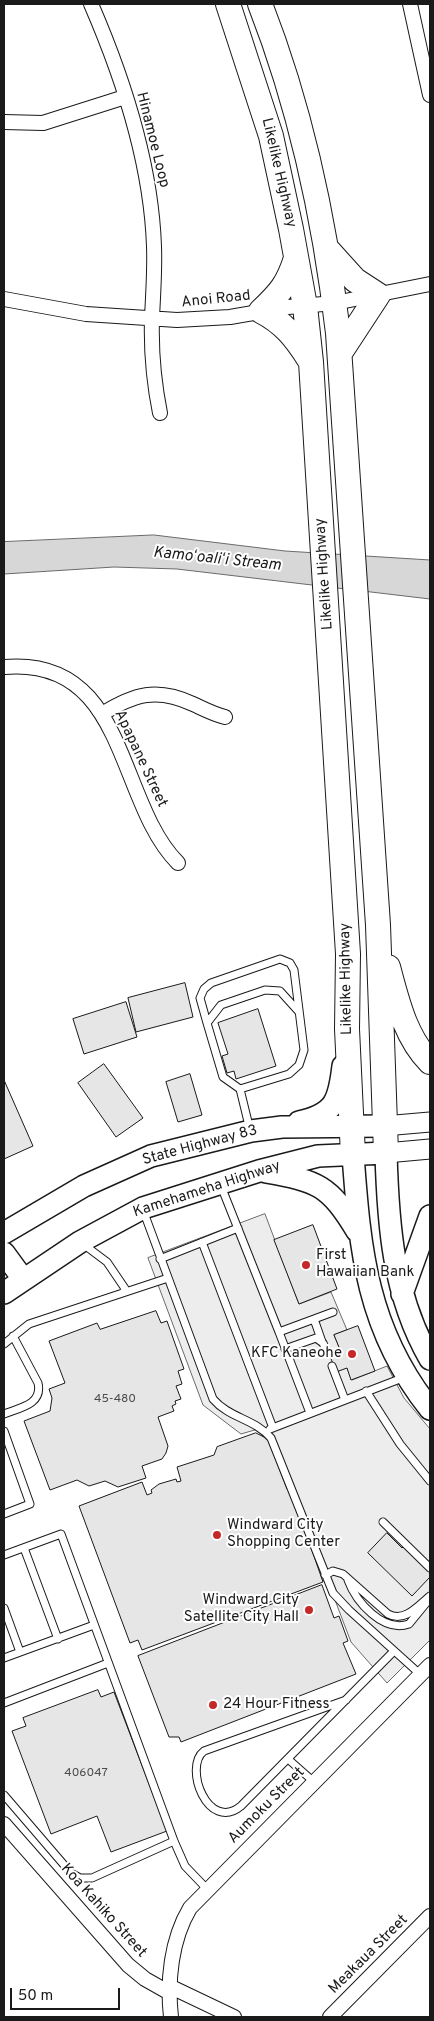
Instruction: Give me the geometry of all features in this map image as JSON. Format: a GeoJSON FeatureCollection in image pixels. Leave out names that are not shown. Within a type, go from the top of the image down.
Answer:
{"type":"FeatureCollection","features":[{"type":"Feature","properties":{"kind":"highway","name":"Likelike Highway"},"geometry":{"type":"LineString","coordinates":[[228,4],[258,90],[271,136],[305,306],[311,362],[348,954],[347,1029],[354,1155]]}},
{"type":"Feature","properties":{"kind":"highway","name":"Likelike Highway"},"geometry":{"type":"LineString","coordinates":[[260,4],[297,119],[327,249],[340,353],[378,933],[386,1153]]}},
{"type":"Feature","properties":{"kind":"highway"},"geometry":{"type":"LineString","coordinates":[[327,249],[352,277],[378,295],[357,324],[340,353]]}},
{"type":"Feature","properties":{"kind":"highway"},"geometry":{"type":"LineString","coordinates":[[296,258],[290,277],[282,291],[261,311],[276,319],[288,329],[311,362]]}},
{"type":"Feature","properties":{"kind":"highway"},"geometry":{"type":"LineString","coordinates":[[378,933],[406,1025],[419,1049],[430,1062]]}},
{"type":"Feature","properties":{"kind":"main road"},"geometry":{"type":"LineString","coordinates":[[282,1127],[320,1118],[335,1102],[341,1088],[347,1029]]}},
{"type":"Feature","properties":{"kind":"main road"},"geometry":{"type":"LineString","coordinates":[[384,1126],[430,1122]]}},
{"type":"Feature","properties":{"kind":"main road","name":"State Highway 83"},"geometry":{"type":"LineString","coordinates":[[4,1233],[84,1186],[151,1156],[251,1132],[282,1127],[384,1126]]}},
{"type":"Feature","properties":{"kind":"main road","name":"Kamehameha Highway"},"geometry":{"type":"LineString","coordinates":[[4,1293],[80,1242],[143,1208],[259,1171],[318,1156],[430,1149]]}},
{"type":"Feature","properties":{"kind":"main road"},"geometry":{"type":"LineString","coordinates":[[386,1153],[390,1232],[402,1294],[430,1359]]}},
{"type":"Feature","properties":{"kind":"main road"},"geometry":{"type":"LineString","coordinates":[[354,1155],[359,1234],[366,1271],[378,1314],[408,1375],[430,1409]]}},
{"type":"Feature","properties":{"kind":"main road"},"geometry":{"type":"LineString","coordinates":[[259,1171],[307,1180],[324,1189],[342,1206],[359,1234]]}},
{"type":"Feature","properties":{"kind":"main road"},"geometry":{"type":"LineString","coordinates":[[402,1294],[430,1216]]}},
{"type":"Feature","properties":{"kind":"main road"},"geometry":{"type":"LineString","coordinates":[[4,1253],[23,1279]]}},
{"type":"Feature","properties":{"kind":"street","name":"Hinamoe Loop"},"geometry":{"type":"LineString","coordinates":[[91,4],[125,97],[144,161],[152,215],[154,382],[160,413]]}},
{"type":"Feature","properties":{"kind":"street"},"geometry":{"type":"LineString","coordinates":[[410,4],[430,95]]}},
{"type":"Feature","properties":{"kind":"street"},"geometry":{"type":"LineString","coordinates":[[4,122],[43,123],[125,97]]}},
{"type":"Feature","properties":{"kind":"street","name":"Anoi Road"},"geometry":{"type":"LineString","coordinates":[[4,299],[86,314],[152,320],[222,318],[261,311],[334,303],[430,284]]}},
{"type":"Feature","properties":{"kind":"street","name":"Apapane Street"},"geometry":{"type":"LineString","coordinates":[[4,667],[26,667],[54,674],[83,692],[102,714],[160,840],[178,863]]}},
{"type":"Feature","properties":{"kind":"street"},"geometry":{"type":"LineString","coordinates":[[102,714],[133,697],[152,694],[174,696],[225,717]]}},
{"type":"Feature","properties":{"kind":"street","name":"Aumoku Street"},"geometry":{"type":"LineString","coordinates":[[169,1989],[175,1946],[181,1925],[190,1908],[425,1670]]}},
{"type":"Feature","properties":{"kind":"street","name":"Koa Kahiko Street"},"geometry":{"type":"LineString","coordinates":[[4,1824],[128,1965],[144,1979],[169,1989]]}},
{"type":"Feature","properties":{"kind":"street","name":"Meakaua Street"},"geometry":{"type":"LineString","coordinates":[[330,2017],[430,1916]]}},
{"type":"Feature","properties":{"kind":"street"},"geometry":{"type":"LineString","coordinates":[[171,2017],[169,1989],[234,2017]]}},
{"type":"Feature","properties":{"kind":"lane"},"geometry":{"type":"LineString","coordinates":[[240,1088],[289,1074],[299,1065],[304,1050],[294,970],[290,963],[280,959],[212,983],[204,990],[200,998],[223,1077],[240,1088],[251,1132]]}},
{"type":"Feature","properties":{"kind":"lane"},"geometry":{"type":"LineString","coordinates":[[207,1023],[221,1005],[265,990],[280,991],[300,1012]]}},
{"type":"Feature","properties":{"kind":"lane"},"geometry":{"type":"LineString","coordinates":[[220,1183],[310,1413]]}},
{"type":"Feature","properties":{"kind":"lane"},"geometry":{"type":"LineString","coordinates":[[143,1208],[160,1259],[213,1399],[225,1411],[252,1422],[265,1431],[275,1444],[325,1575],[334,1593],[343,1605],[394,1651],[425,1670]]}},
{"type":"Feature","properties":{"kind":"lane"},"geometry":{"type":"LineString","coordinates":[[160,1259],[238,1228]]}},
{"type":"Feature","properties":{"kind":"lane"},"geometry":{"type":"LineString","coordinates":[[80,1242],[106,1262],[126,1290],[120,1294]]}},
{"type":"Feature","properties":{"kind":"lane"},"geometry":{"type":"LineString","coordinates":[[202,1242],[273,1428]]}},
{"type":"Feature","properties":{"kind":"lane"},"geometry":{"type":"LineString","coordinates":[[4,1344],[29,1324],[168,1278]]}},
{"type":"Feature","properties":{"kind":"lane"},"geometry":{"type":"LineString","coordinates":[[279,1332],[333,1312]]}},
{"type":"Feature","properties":{"kind":"lane"},"geometry":{"type":"LineString","coordinates":[[314,1319],[326,1350]]}},
{"type":"Feature","properties":{"kind":"lane"},"geometry":{"type":"LineString","coordinates":[[4,1414],[30,1404],[36,1399],[39,1392],[38,1383],[13,1336]]}},
{"type":"Feature","properties":{"kind":"lane"},"geometry":{"type":"LineString","coordinates":[[285,1349],[312,1338],[323,1343]]}},
{"type":"Feature","properties":{"kind":"lane"},"geometry":{"type":"LineString","coordinates":[[332,1366],[345,1400]]}},
{"type":"Feature","properties":{"kind":"lane"},"geometry":{"type":"LineString","coordinates":[[265,1431],[408,1375]]}},
{"type":"Feature","properties":{"kind":"lane"},"geometry":{"type":"LineString","coordinates":[[366,1392],[400,1444],[430,1481]]}},
{"type":"Feature","properties":{"kind":"lane"},"geometry":{"type":"LineString","coordinates":[[4,1431],[30,1504],[4,1514]]}},
{"type":"Feature","properties":{"kind":"lane"},"geometry":{"type":"LineString","coordinates":[[382,1522],[430,1568]]}},
{"type":"Feature","properties":{"kind":"lane"},"geometry":{"type":"LineString","coordinates":[[4,1555],[61,1534],[174,1841],[185,1866],[207,1890]]}},
{"type":"Feature","properties":{"kind":"lane"},"geometry":{"type":"LineString","coordinates":[[24,1548],[58,1639]]}},
{"type":"Feature","properties":{"kind":"lane"},"geometry":{"type":"LineString","coordinates":[[325,1575],[337,1572],[347,1577],[388,1614],[394,1617],[405,1616],[430,1597]]}},
{"type":"Feature","properties":{"kind":"lane"},"geometry":{"type":"LineString","coordinates":[[4,1608],[5,1617],[20,1652]]}},
{"type":"Feature","properties":{"kind":"lane"},"geometry":{"type":"LineString","coordinates":[[4,1658],[94,1625]]}},
{"type":"Feature","properties":{"kind":"lane"},"geometry":{"type":"LineString","coordinates":[[346,1700],[204,1750],[197,1758],[195,1767],[206,1803],[216,1811],[229,1813],[241,1806],[288,1758],[346,1700],[394,1651]]}},
{"type":"Feature","properties":{"kind":"lane"},"geometry":{"type":"LineString","coordinates":[[4,1703],[108,1663]]}},
{"type":"Feature","properties":{"kind":"lane"},"geometry":{"type":"LineString","coordinates":[[288,1758],[314,1782]]}},
{"type":"Feature","properties":{"kind":"lane"},"geometry":{"type":"LineString","coordinates":[[4,1795],[71,1873],[80,1878],[92,1878],[174,1841]]}},
{"type":"Feature","properties":{"kind":"shaded area"},"geometry":{"type":"Polygon","coordinates":[[[265,1214],[299,1304],[331,1292],[347,1330],[334,1335],[341,1352],[330,1356],[347,1368],[352,1380],[387,1366],[404,1398],[430,1429],[430,1640],[387,1683],[351,1642],[272,1435],[258,1429],[241,1434],[203,1405],[148,1258],[265,1214]]]}},
{"type":"Feature","properties":{"kind":"water","name":"Kamoʻoaliʻi Stream"},"geometry":{"type":"Polygon","coordinates":[[[154,535],[285,551],[430,560],[430,599],[177,569],[114,567],[4,574],[4,542],[154,535]]]}},
{"type":"Feature","properties":{"kind":"building"},"geometry":{"type":"Polygon","coordinates":[[[185,983],[193,1017],[136,1032],[128,998],[185,983]]]}},
{"type":"Feature","properties":{"kind":"building"},"geometry":{"type":"Polygon","coordinates":[[[126,1002],[137,1037],[84,1054],[73,1019],[126,1002]]]}},
{"type":"Feature","properties":{"kind":"building"},"geometry":{"type":"Polygon","coordinates":[[[258,1009],[276,1066],[236,1079],[234,1071],[227,1073],[222,1056],[228,1054],[218,1023],[258,1009]]]}},
{"type":"Feature","properties":{"kind":"building"},"geometry":{"type":"Polygon","coordinates":[[[104,1064],[143,1118],[116,1137],[78,1083],[104,1064]]]}},
{"type":"Feature","properties":{"kind":"building"},"geometry":{"type":"Polygon","coordinates":[[[190,1074],[202,1115],[178,1122],[166,1082],[190,1074]]]}},
{"type":"Feature","properties":{"kind":"building"},"geometry":{"type":"Polygon","coordinates":[[[4,1080],[33,1146],[4,1159],[4,1080]]]}},
{"type":"Feature","properties":{"kind":"building","name":"First Hawaiian Bank"},"geometry":{"type":"Polygon","coordinates":[[[313,1225],[337,1289],[299,1304],[274,1240],[313,1225]]]}},
{"type":"Feature","properties":{"kind":"building"},"geometry":{"type":"Polygon","coordinates":[[[156,1311],[161,1323],[167,1321],[184,1369],[178,1371],[182,1384],[176,1386],[181,1399],[175,1401],[176,1404],[172,1406],[174,1411],[158,1417],[168,1446],[166,1453],[162,1459],[142,1466],[146,1478],[118,1487],[105,1481],[89,1486],[77,1480],[50,1490],[24,1421],[50,1411],[52,1398],[49,1389],[65,1383],[49,1341],[97,1323],[100,1329],[156,1311]]]}},
{"type":"Feature","properties":{"kind":"building","name":"KFC Kaneohe"},"geometry":{"type":"Polygon","coordinates":[[[358,1326],[375,1371],[351,1380],[347,1368],[336,1372],[330,1356],[341,1352],[334,1335],[358,1326]]]}},
{"type":"Feature","properties":{"kind":"building"},"geometry":{"type":"Polygon","coordinates":[[[256,1433],[268,1439],[287,1489],[290,1487],[323,1582],[142,1650],[138,1640],[130,1643],[79,1506],[142,1482],[147,1495],[152,1493],[151,1490],[159,1484],[176,1479],[177,1482],[181,1481],[177,1467],[214,1455],[217,1447],[256,1433]]]}},
{"type":"Feature","properties":{"kind":"building"},"geometry":{"type":"Polygon","coordinates":[[[387,1533],[402,1548],[405,1545],[430,1570],[430,1577],[412,1596],[368,1553],[387,1533]]]}},
{"type":"Feature","properties":{"kind":"building"},"geometry":{"type":"Polygon","coordinates":[[[322,1585],[334,1618],[339,1616],[348,1641],[343,1643],[356,1674],[181,1742],[179,1737],[169,1737],[138,1656],[322,1585]]]}},
{"type":"Feature","properties":{"kind":"building"},"geometry":{"type":"Polygon","coordinates":[[[98,1690],[101,1697],[114,1692],[167,1831],[111,1852],[97,1816],[51,1834],[12,1731],[26,1726],[23,1718],[98,1690]]]}},
{"type":"Feature","properties":{"kind":"place","name":"First Hawaiian Bank"},"geometry":{"type":"Point","coordinates":[306,1265]}},
{"type":"Feature","properties":{"kind":"place","name":"KFC Kaneohe"},"geometry":{"type":"Point","coordinates":[352,1354]}},
{"type":"Feature","properties":{"kind":"place","name":"Windward City Shopping Center"},"geometry":{"type":"Point","coordinates":[217,1535]}},
{"type":"Feature","properties":{"kind":"place","name":"Windward City Satellite City Hall"},"geometry":{"type":"Point","coordinates":[309,1610]}},
{"type":"Feature","properties":{"kind":"place","name":"24 Hour Fitness"},"geometry":{"type":"Point","coordinates":[213,1705]}}]}
